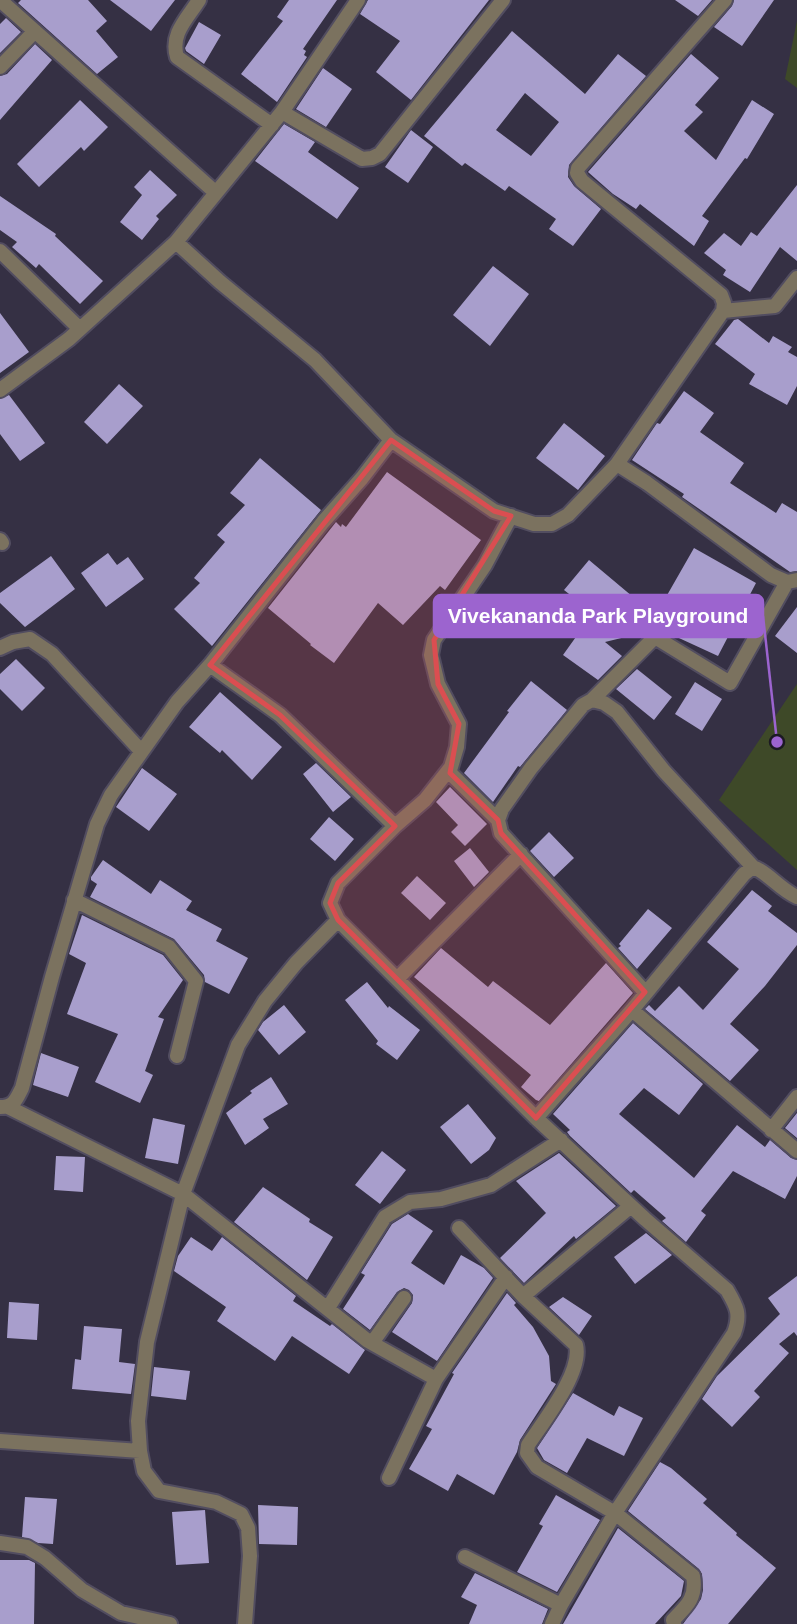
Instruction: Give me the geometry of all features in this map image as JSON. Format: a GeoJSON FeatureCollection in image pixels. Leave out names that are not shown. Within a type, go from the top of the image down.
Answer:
{"type":"FeatureCollection","features":[{"type":"Feature","properties":{"kind":"street"},"geometry":{"type":"LineString","coordinates":[[0,0],[215,192]]}},
{"type":"Feature","properties":{"kind":"street"},"geometry":{"type":"LineString","coordinates":[[199,0],[173,44],[177,57],[272,125]]}},
{"type":"Feature","properties":{"kind":"street"},"geometry":{"type":"LineString","coordinates":[[0,390],[30,370],[80,329],[176,242],[282,112],[358,0]]}},
{"type":"Feature","properties":{"kind":"street"},"geometry":{"type":"LineString","coordinates":[[282,112],[362,159],[380,154],[503,0]]}},
{"type":"Feature","properties":{"kind":"street"},"geometry":{"type":"LineString","coordinates":[[176,242],[315,360],[391,440],[494,511],[534,524],[552,524],[568,514],[617,464],[723,311],[721,295],[582,181],[577,173],[581,162],[725,0]]}},
{"type":"Feature","properties":{"kind":"street"},"geometry":{"type":"LineString","coordinates":[[0,68],[35,32]]}},
{"type":"Feature","properties":{"kind":"street"},"geometry":{"type":"LineString","coordinates":[[0,251],[80,329]]}},
{"type":"Feature","properties":{"kind":"street"},"geometry":{"type":"LineString","coordinates":[[723,311],[775,306],[797,278]]}},
{"type":"Feature","properties":{"kind":"street"},"geometry":{"type":"LineString","coordinates":[[4,1107],[15,1103],[22,1088],[74,900],[97,824],[110,795],[177,702],[210,665],[391,440]]}},
{"type":"Feature","properties":{"kind":"street"},"geometry":{"type":"LineString","coordinates":[[498,820],[502,809],[531,768],[583,705],[592,700],[655,637],[730,683],[792,581],[771,575],[617,464]]}},
{"type":"Feature","properties":{"kind":"street"},"geometry":{"type":"LineString","coordinates":[[511,516],[485,565],[435,640],[431,655],[438,684],[459,724],[457,747],[448,771],[425,800],[338,883],[330,903],[338,920],[536,1118],[727,1290],[736,1305],[739,1320],[734,1333],[615,1513],[552,1624]]}},
{"type":"Feature","properties":{"kind":"street"},"geometry":{"type":"LineString","coordinates":[[0,648],[30,639],[52,654],[141,751]]}},
{"type":"Feature","properties":{"kind":"street"},"geometry":{"type":"LineString","coordinates":[[210,665],[280,715],[395,826]]}},
{"type":"Feature","properties":{"kind":"street"},"geometry":{"type":"LineString","coordinates":[[592,700],[604,703],[617,712],[664,771],[754,867],[782,890],[797,897]]}},
{"type":"Feature","properties":{"kind":"street"},"geometry":{"type":"LineString","coordinates":[[448,771],[498,820],[501,833],[645,992]]}},
{"type":"Feature","properties":{"kind":"street"},"geometry":{"type":"LineString","coordinates":[[398,978],[521,854]]}},
{"type":"Feature","properties":{"kind":"street"},"geometry":{"type":"LineString","coordinates":[[536,1118],[632,1010],[744,874],[754,867]]}},
{"type":"Feature","properties":{"kind":"street"},"geometry":{"type":"LineString","coordinates":[[74,900],[169,947],[196,981],[177,1056]]}},
{"type":"Feature","properties":{"kind":"street"},"geometry":{"type":"LineString","coordinates":[[247,1623],[250,1556],[248,1528],[241,1514],[216,1502],[159,1492],[144,1471],[138,1421],[147,1342],[183,1195],[238,1045],[265,1001],[296,963],[338,920]]}},
{"type":"Feature","properties":{"kind":"street"},"geometry":{"type":"LineString","coordinates":[[632,1010],[797,1151]]}},
{"type":"Feature","properties":{"kind":"street"},"geometry":{"type":"LineString","coordinates":[[771,1130],[797,1097]]}},
{"type":"Feature","properties":{"kind":"street"},"geometry":{"type":"LineString","coordinates":[[4,1107],[183,1195],[372,1343],[436,1379]]}},
{"type":"Feature","properties":{"kind":"street"},"geometry":{"type":"LineString","coordinates":[[328,1308],[385,1217],[410,1202],[441,1199],[491,1185],[561,1140]]}},
{"type":"Feature","properties":{"kind":"street"},"geometry":{"type":"LineString","coordinates":[[523,1296],[631,1206]]}},
{"type":"Feature","properties":{"kind":"street"},"geometry":{"type":"LineString","coordinates":[[459,1228],[523,1296],[576,1345],[579,1355],[571,1376],[528,1445],[527,1453],[537,1467],[615,1513],[693,1576],[695,1587],[691,1601],[673,1620],[674,1624]]}},
{"type":"Feature","properties":{"kind":"street"},"geometry":{"type":"LineString","coordinates":[[389,1478],[436,1379],[506,1277]]}},
{"type":"Feature","properties":{"kind":"street"},"geometry":{"type":"LineString","coordinates":[[372,1343],[404,1298]]}},
{"type":"Feature","properties":{"kind":"street"},"geometry":{"type":"LineString","coordinates":[[0,1441],[140,1451]]}},
{"type":"Feature","properties":{"kind":"street"},"geometry":{"type":"LineString","coordinates":[[0,1544],[27,1547],[36,1552],[82,1590],[121,1613],[170,1624]]}},
{"type":"Feature","properties":{"kind":"street"},"geometry":{"type":"LineString","coordinates":[[465,1557],[561,1605]]}},
{"type":"Feature","properties":{"kind":"highlighted area"},"geometry":{"type":"Polygon","coordinates":[[[391,440],[494,511],[511,516],[434,640],[438,684],[459,724],[450,773],[498,820],[501,833],[645,992],[536,1118],[338,920],[330,903],[338,883],[395,826],[280,715],[210,665],[391,440]]]}},
{"type":"Feature","properties":{"kind":"green space"},"geometry":{"type":"Polygon","coordinates":[[[797,21],[797,88],[785,79],[797,21]]]}},
{"type":"Feature","properties":{"kind":"green space"},"geometry":{"type":"Polygon","coordinates":[[[797,684],[797,870],[719,800],[797,684]]]}},
{"type":"Feature","properties":{"kind":"building"},"geometry":{"type":"Polygon","coordinates":[[[21,0],[88,0],[107,21],[96,31],[118,57],[97,74],[18,3],[21,0]]]}},
{"type":"Feature","properties":{"kind":"building"},"geometry":{"type":"Polygon","coordinates":[[[110,0],[175,0],[151,31],[110,0]]]}},
{"type":"Feature","properties":{"kind":"building"},"geometry":{"type":"Polygon","coordinates":[[[289,0],[337,0],[303,49],[307,57],[277,102],[241,74],[283,21],[277,17],[289,0]]]}},
{"type":"Feature","properties":{"kind":"building"},"geometry":{"type":"Polygon","coordinates":[[[368,0],[489,0],[411,100],[376,72],[400,41],[360,14],[368,0]]]}},
{"type":"Feature","properties":{"kind":"building"},"geometry":{"type":"Polygon","coordinates":[[[675,0],[712,0],[698,16],[675,0]]]}},
{"type":"Feature","properties":{"kind":"building"},"geometry":{"type":"Polygon","coordinates":[[[734,0],[774,0],[742,46],[714,27],[734,0]]]}},
{"type":"Feature","properties":{"kind":"building"},"geometry":{"type":"Polygon","coordinates":[[[6,18],[21,32],[0,53],[0,24],[6,18]]]}},
{"type":"Feature","properties":{"kind":"building"},"geometry":{"type":"Polygon","coordinates":[[[199,22],[221,35],[204,64],[185,48],[199,22]]]}},
{"type":"Feature","properties":{"kind":"building"},"geometry":{"type":"Polygon","coordinates":[[[512,31],[585,94],[618,54],[646,76],[569,165],[568,177],[574,186],[601,209],[573,246],[549,229],[556,219],[509,186],[505,191],[465,163],[462,166],[424,136],[512,31]],[[525,93],[496,130],[531,156],[559,122],[525,93]]]}},
{"type":"Feature","properties":{"kind":"building"},"geometry":{"type":"Polygon","coordinates":[[[35,44],[52,60],[0,120],[0,76],[7,74],[35,44]]]}},
{"type":"Feature","properties":{"kind":"building"},"geometry":{"type":"Polygon","coordinates":[[[691,54],[719,78],[695,105],[703,112],[684,131],[716,160],[752,100],[774,114],[747,159],[745,158],[702,216],[709,221],[694,246],[640,204],[636,209],[613,194],[588,172],[691,54]]]}},
{"type":"Feature","properties":{"kind":"building"},"geometry":{"type":"Polygon","coordinates":[[[323,68],[352,89],[326,127],[296,109],[323,68]]]}},
{"type":"Feature","properties":{"kind":"building"},"geometry":{"type":"Polygon","coordinates":[[[80,100],[108,127],[84,151],[81,147],[39,187],[17,164],[80,100]]]}},
{"type":"Feature","properties":{"kind":"building"},"geometry":{"type":"Polygon","coordinates":[[[284,124],[315,142],[308,152],[359,188],[337,219],[255,161],[284,124]]]}},
{"type":"Feature","properties":{"kind":"building"},"geometry":{"type":"Polygon","coordinates":[[[411,130],[433,147],[408,183],[385,167],[411,130]]]}},
{"type":"Feature","properties":{"kind":"building"},"geometry":{"type":"Polygon","coordinates":[[[150,170],[177,195],[156,216],[159,219],[142,240],[120,222],[142,195],[134,187],[150,170]]]}},
{"type":"Feature","properties":{"kind":"building"},"geometry":{"type":"Polygon","coordinates":[[[797,185],[797,261],[780,247],[750,292],[723,275],[726,270],[704,253],[724,233],[741,246],[751,232],[757,236],[797,185]]]}},
{"type":"Feature","properties":{"kind":"building"},"geometry":{"type":"Polygon","coordinates":[[[0,196],[56,234],[55,236],[103,281],[80,304],[39,264],[36,268],[12,247],[17,242],[0,230],[0,196]]]}},
{"type":"Feature","properties":{"kind":"building"},"geometry":{"type":"Polygon","coordinates":[[[493,266],[529,294],[490,346],[453,315],[493,266]]]}},
{"type":"Feature","properties":{"kind":"building"},"geometry":{"type":"Polygon","coordinates":[[[0,313],[29,352],[0,373],[0,313]]]}},
{"type":"Feature","properties":{"kind":"building"},"geometry":{"type":"Polygon","coordinates":[[[738,319],[769,343],[773,336],[792,347],[788,352],[797,357],[797,386],[787,405],[749,384],[755,374],[715,344],[734,320],[738,319]]]}},
{"type":"Feature","properties":{"kind":"building"},"geometry":{"type":"Polygon","coordinates":[[[119,384],[143,406],[107,444],[84,422],[119,384]]]}},
{"type":"Feature","properties":{"kind":"building"},"geometry":{"type":"Polygon","coordinates":[[[684,391],[714,413],[700,432],[744,463],[730,483],[776,513],[782,503],[797,512],[797,571],[790,572],[682,497],[684,494],[632,460],[657,423],[660,424],[684,391]]]}},
{"type":"Feature","properties":{"kind":"building"},"geometry":{"type":"Polygon","coordinates":[[[9,395],[45,443],[20,461],[0,434],[0,399],[9,395]]]}},
{"type":"Feature","properties":{"kind":"building"},"geometry":{"type":"Polygon","coordinates":[[[564,423],[605,456],[578,490],[536,458],[564,423]]]}},
{"type":"Feature","properties":{"kind":"building"},"geometry":{"type":"Polygon","coordinates":[[[260,458],[321,510],[212,646],[174,609],[200,583],[194,578],[225,542],[217,535],[245,505],[230,493],[260,458]]]}},
{"type":"Feature","properties":{"kind":"building"},"geometry":{"type":"Polygon","coordinates":[[[387,472],[481,540],[445,590],[440,586],[403,625],[378,603],[334,663],[268,608],[336,522],[341,527],[342,524],[346,527],[387,472]]]}},
{"type":"Feature","properties":{"kind":"building"},"geometry":{"type":"Polygon","coordinates":[[[694,548],[756,583],[718,656],[655,627],[646,632],[605,642],[622,656],[598,680],[563,655],[593,613],[564,590],[589,560],[651,612],[664,595],[666,597],[694,548]]]}},
{"type":"Feature","properties":{"kind":"building"},"geometry":{"type":"Polygon","coordinates":[[[108,553],[117,565],[128,557],[144,579],[106,607],[81,573],[108,553]]]}},
{"type":"Feature","properties":{"kind":"building"},"geometry":{"type":"Polygon","coordinates":[[[51,556],[75,589],[25,627],[0,603],[0,593],[51,556]]]}},
{"type":"Feature","properties":{"kind":"building"},"geometry":{"type":"Polygon","coordinates":[[[797,607],[797,653],[775,636],[797,607]]]}},
{"type":"Feature","properties":{"kind":"building"},"geometry":{"type":"Polygon","coordinates":[[[16,659],[45,688],[22,711],[0,689],[0,674],[16,659]]]}},
{"type":"Feature","properties":{"kind":"building"},"geometry":{"type":"Polygon","coordinates":[[[637,669],[672,697],[654,720],[616,689],[637,669]]]}},
{"type":"Feature","properties":{"kind":"building"},"geometry":{"type":"Polygon","coordinates":[[[531,681],[567,710],[520,767],[518,766],[493,802],[464,773],[531,681]]]}},
{"type":"Feature","properties":{"kind":"building"},"geometry":{"type":"Polygon","coordinates":[[[695,682],[722,699],[702,731],[675,714],[695,682]]]}},
{"type":"Feature","properties":{"kind":"building"},"geometry":{"type":"Polygon","coordinates":[[[220,692],[282,747],[252,780],[222,750],[220,753],[189,727],[220,692]]]}},
{"type":"Feature","properties":{"kind":"building"},"geometry":{"type":"Polygon","coordinates":[[[316,763],[351,797],[333,812],[303,774],[316,763]]]}},
{"type":"Feature","properties":{"kind":"building"},"geometry":{"type":"Polygon","coordinates":[[[142,768],[177,794],[149,831],[116,807],[142,768]]]}},
{"type":"Feature","properties":{"kind":"building"},"geometry":{"type":"Polygon","coordinates":[[[450,787],[487,824],[465,846],[451,832],[458,825],[436,802],[450,787]]]}},
{"type":"Feature","properties":{"kind":"building"},"geometry":{"type":"Polygon","coordinates":[[[329,817],[354,839],[335,861],[310,839],[329,817]]]}},
{"type":"Feature","properties":{"kind":"building"},"geometry":{"type":"Polygon","coordinates":[[[549,832],[574,858],[554,877],[530,851],[549,832]]]}},
{"type":"Feature","properties":{"kind":"building"},"geometry":{"type":"Polygon","coordinates":[[[470,848],[489,872],[474,887],[454,861],[470,848]]]}},
{"type":"Feature","properties":{"kind":"building"},"geometry":{"type":"Polygon","coordinates":[[[103,860],[151,894],[160,880],[192,901],[186,910],[222,929],[216,941],[248,958],[229,994],[205,982],[204,975],[174,939],[90,897],[97,884],[91,877],[103,860]]]}},
{"type":"Feature","properties":{"kind":"building"},"geometry":{"type":"Polygon","coordinates":[[[417,876],[446,903],[430,920],[401,893],[417,876]]]}},
{"type":"Feature","properties":{"kind":"building"},"geometry":{"type":"Polygon","coordinates":[[[752,890],[772,906],[768,911],[797,933],[797,945],[765,986],[730,1024],[759,1050],[730,1081],[645,1009],[649,1005],[655,1011],[679,986],[703,1010],[739,969],[707,942],[752,890]]]}},
{"type":"Feature","properties":{"kind":"building"},"geometry":{"type":"Polygon","coordinates":[[[648,909],[672,928],[637,969],[618,948],[648,909]]]}},
{"type":"Feature","properties":{"kind":"building"},"geometry":{"type":"Polygon","coordinates":[[[82,915],[163,955],[183,980],[158,1017],[164,1019],[145,1071],[153,1075],[140,1103],[95,1082],[118,1034],[67,1014],[86,963],[69,954],[82,915]]]}},
{"type":"Feature","properties":{"kind":"building"},"geometry":{"type":"Polygon","coordinates":[[[441,948],[488,987],[493,981],[550,1025],[606,963],[633,993],[539,1101],[521,1087],[531,1075],[414,977],[441,948]]]}},
{"type":"Feature","properties":{"kind":"building"},"geometry":{"type":"Polygon","coordinates":[[[367,982],[388,1008],[389,1006],[420,1030],[397,1060],[376,1044],[378,1041],[345,1000],[367,982]]]}},
{"type":"Feature","properties":{"kind":"building"},"geometry":{"type":"Polygon","coordinates":[[[284,1005],[306,1032],[279,1055],[258,1030],[263,1022],[284,1005]]]}},
{"type":"Feature","properties":{"kind":"building"},"geometry":{"type":"Polygon","coordinates":[[[633,1023],[703,1084],[679,1115],[644,1088],[619,1114],[694,1178],[737,1125],[765,1147],[770,1140],[797,1160],[797,1176],[785,1199],[733,1171],[701,1211],[706,1215],[686,1242],[662,1221],[666,1218],[634,1190],[631,1193],[570,1136],[567,1132],[570,1130],[553,1114],[633,1023]]]}},
{"type":"Feature","properties":{"kind":"building"},"geometry":{"type":"Polygon","coordinates":[[[41,1053],[79,1067],[68,1097],[33,1085],[41,1053]]]}},
{"type":"Feature","properties":{"kind":"building"},"geometry":{"type":"Polygon","coordinates":[[[271,1077],[288,1104],[263,1119],[269,1128],[245,1145],[226,1113],[252,1093],[250,1091],[271,1077]]]}},
{"type":"Feature","properties":{"kind":"building"},"geometry":{"type":"Polygon","coordinates":[[[468,1104],[496,1138],[489,1150],[471,1164],[440,1127],[468,1104]]]}},
{"type":"Feature","properties":{"kind":"building"},"geometry":{"type":"Polygon","coordinates":[[[797,1113],[797,1138],[785,1128],[797,1113]]]}},
{"type":"Feature","properties":{"kind":"building"},"geometry":{"type":"Polygon","coordinates":[[[153,1118],[185,1125],[178,1164],[145,1158],[153,1118]]]}},
{"type":"Feature","properties":{"kind":"building"},"geometry":{"type":"Polygon","coordinates":[[[382,1151],[406,1170],[380,1204],[355,1185],[382,1151]]]}},
{"type":"Feature","properties":{"kind":"building"},"geometry":{"type":"Polygon","coordinates":[[[559,1153],[616,1206],[576,1239],[574,1236],[524,1283],[500,1258],[546,1213],[516,1181],[559,1153]]]}},
{"type":"Feature","properties":{"kind":"building"},"geometry":{"type":"Polygon","coordinates":[[[56,1156],[85,1157],[83,1192],[54,1190],[56,1156]]]}},
{"type":"Feature","properties":{"kind":"building"},"geometry":{"type":"Polygon","coordinates":[[[263,1187],[333,1237],[307,1280],[234,1222],[263,1187]]]}},
{"type":"Feature","properties":{"kind":"building"},"geometry":{"type":"Polygon","coordinates":[[[408,1214],[433,1231],[411,1263],[444,1285],[461,1255],[484,1268],[493,1278],[437,1361],[392,1332],[412,1303],[413,1295],[409,1290],[404,1288],[397,1292],[370,1330],[343,1309],[365,1275],[361,1273],[392,1224],[408,1214]]]}},
{"type":"Feature","properties":{"kind":"building"},"geometry":{"type":"Polygon","coordinates":[[[646,1233],[672,1255],[635,1284],[614,1257],[646,1233]]]}},
{"type":"Feature","properties":{"kind":"building"},"geometry":{"type":"Polygon","coordinates":[[[191,1237],[212,1251],[222,1237],[296,1296],[293,1301],[330,1326],[332,1324],[365,1350],[349,1374],[292,1336],[275,1361],[217,1321],[226,1307],[174,1271],[178,1256],[191,1237]]]}},
{"type":"Feature","properties":{"kind":"building"},"geometry":{"type":"Polygon","coordinates":[[[797,1276],[797,1336],[794,1332],[779,1344],[789,1353],[754,1391],[760,1397],[732,1427],[702,1399],[717,1376],[780,1314],[768,1298],[797,1276]]]}},
{"type":"Feature","properties":{"kind":"building"},"geometry":{"type":"Polygon","coordinates":[[[507,1293],[533,1327],[549,1356],[551,1381],[556,1384],[520,1440],[517,1452],[494,1495],[457,1474],[448,1491],[409,1469],[432,1429],[426,1426],[454,1374],[452,1373],[507,1293]]]}},
{"type":"Feature","properties":{"kind":"building"},"geometry":{"type":"Polygon","coordinates":[[[563,1297],[592,1316],[579,1335],[549,1307],[563,1297]]]}},
{"type":"Feature","properties":{"kind":"building"},"geometry":{"type":"Polygon","coordinates":[[[9,1302],[39,1304],[37,1340],[7,1338],[9,1302]]]}},
{"type":"Feature","properties":{"kind":"building"},"geometry":{"type":"Polygon","coordinates":[[[84,1326],[122,1329],[119,1362],[135,1364],[131,1394],[72,1389],[75,1359],[81,1360],[84,1326]]]}},
{"type":"Feature","properties":{"kind":"building"},"geometry":{"type":"Polygon","coordinates":[[[154,1367],[190,1371],[186,1400],[151,1396],[154,1367]]]}},
{"type":"Feature","properties":{"kind":"building"},"geometry":{"type":"Polygon","coordinates":[[[573,1393],[614,1416],[619,1406],[643,1418],[624,1456],[587,1438],[567,1473],[544,1460],[537,1448],[573,1393]]]}},
{"type":"Feature","properties":{"kind":"building"},"geometry":{"type":"Polygon","coordinates":[[[660,1462],[707,1499],[703,1503],[776,1568],[728,1624],[683,1624],[701,1599],[702,1574],[628,1511],[660,1462]]]}},
{"type":"Feature","properties":{"kind":"building"},"geometry":{"type":"Polygon","coordinates":[[[556,1495],[600,1520],[557,1592],[517,1572],[543,1526],[539,1524],[556,1495]]]}},
{"type":"Feature","properties":{"kind":"building"},"geometry":{"type":"Polygon","coordinates":[[[25,1497],[57,1499],[53,1544],[38,1543],[22,1537],[25,1497]]]}},
{"type":"Feature","properties":{"kind":"building"},"geometry":{"type":"Polygon","coordinates":[[[258,1505],[298,1507],[297,1545],[259,1544],[258,1505]]]}},
{"type":"Feature","properties":{"kind":"building"},"geometry":{"type":"Polygon","coordinates":[[[205,1510],[209,1563],[176,1565],[172,1512],[205,1510]]]}},
{"type":"Feature","properties":{"kind":"building"},"geometry":{"type":"Polygon","coordinates":[[[618,1528],[684,1581],[681,1596],[655,1624],[563,1624],[618,1528]]]}},
{"type":"Feature","properties":{"kind":"building"},"geometry":{"type":"Polygon","coordinates":[[[0,1560],[29,1560],[35,1563],[34,1624],[0,1624],[0,1560]]]}},
{"type":"Feature","properties":{"kind":"building"},"geometry":{"type":"Polygon","coordinates":[[[475,1573],[548,1609],[542,1624],[469,1624],[477,1605],[461,1597],[475,1573]]]}},
{"type":"Feature","properties":{"kind":"place","name":"Vivekananda Park Playground"},"geometry":{"type":"Point","coordinates":[777,742]}}]}
